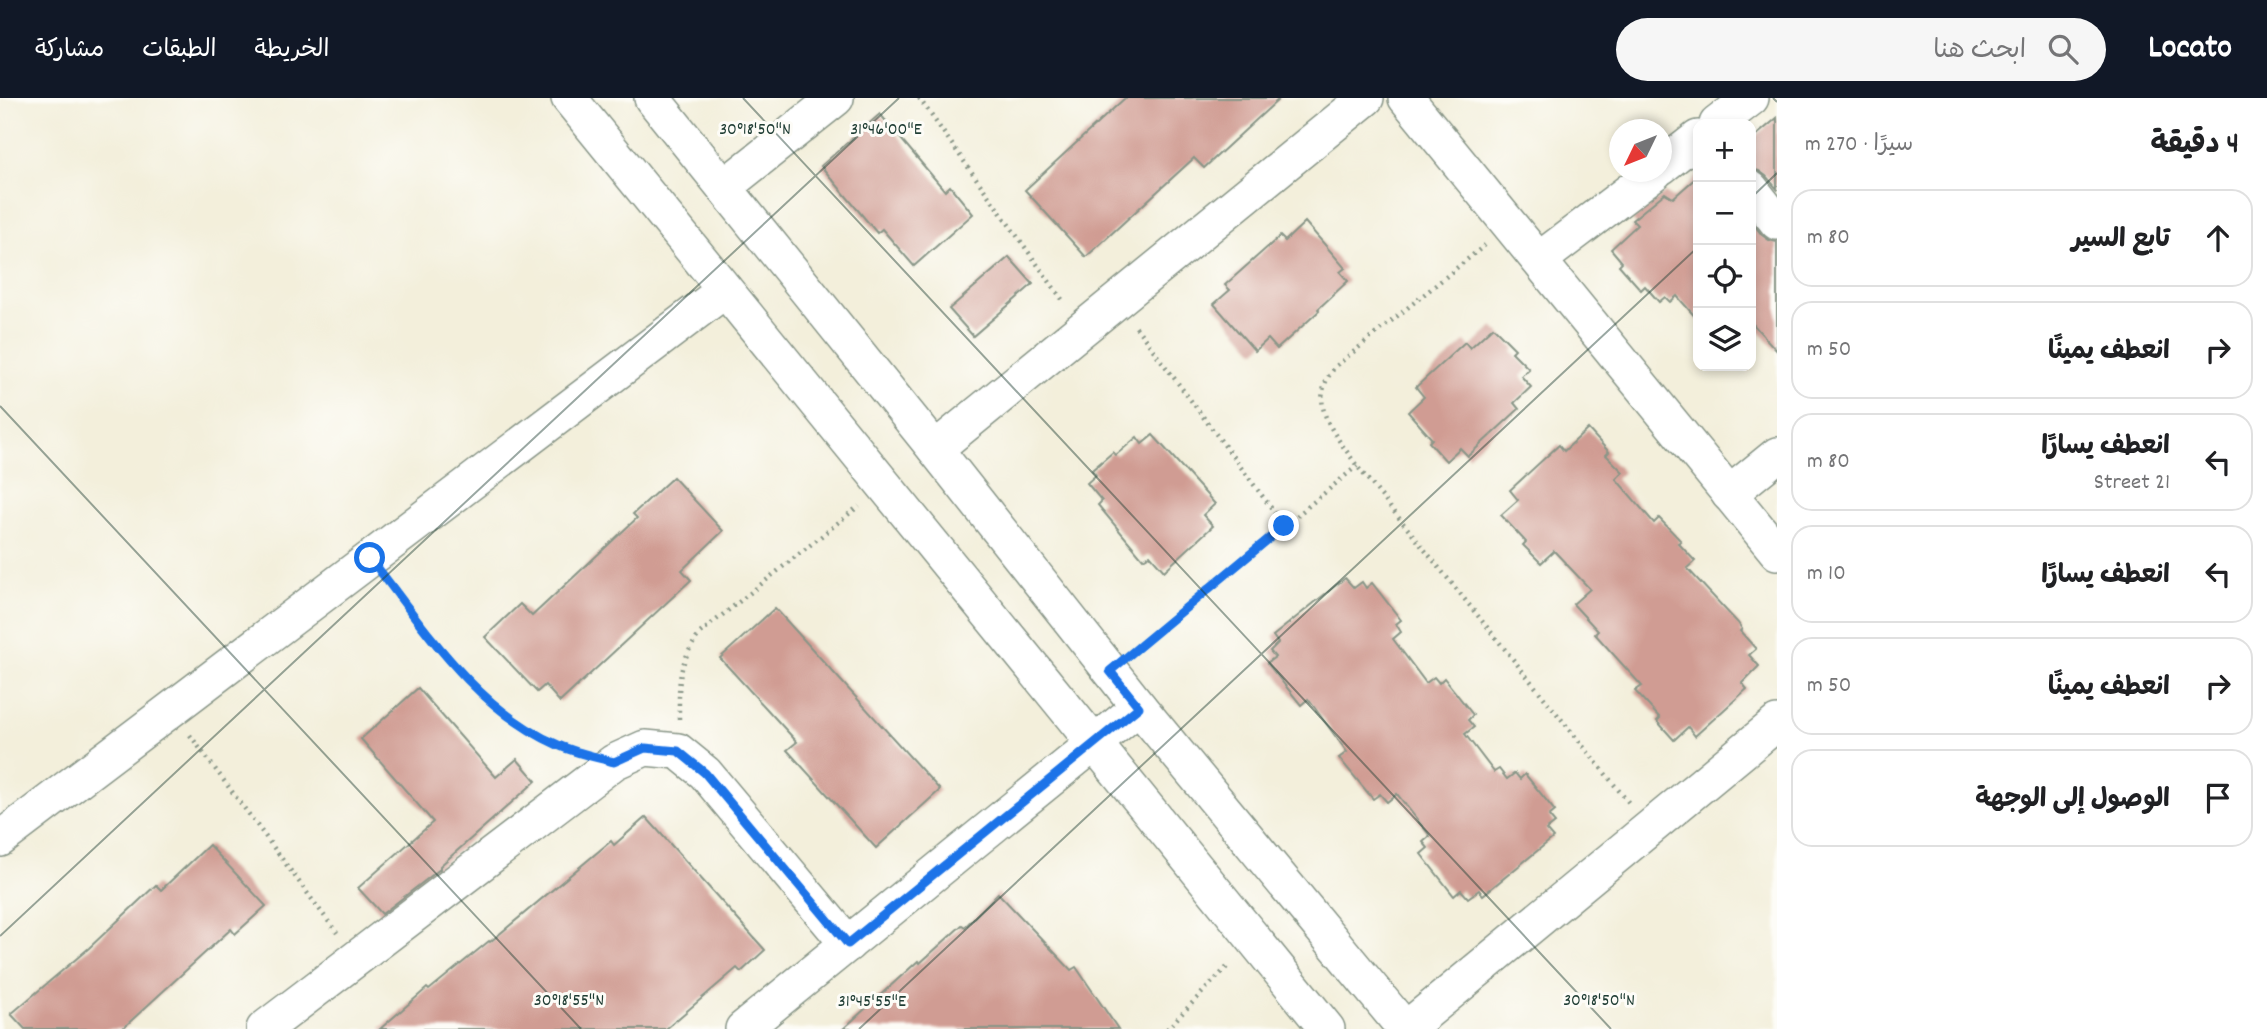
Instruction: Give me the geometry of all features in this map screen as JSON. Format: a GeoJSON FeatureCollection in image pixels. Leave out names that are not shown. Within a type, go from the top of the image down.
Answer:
{"type":"FeatureCollection","features":[{"type":"Feature","properties":{"kind":"street"},"geometry":{"type":"LineString","coordinates":[[569,98],[1327,1029]]}},
{"type":"Feature","properties":{"kind":"street"},"geometry":{"type":"LineString","coordinates":[[652,98],[1139,707],[1406,1029],[1777,723]]}},
{"type":"Feature","properties":{"kind":"street"},"geometry":{"type":"LineString","coordinates":[[724,187],[836,98]]}},
{"type":"Feature","properties":{"kind":"street"},"geometry":{"type":"LineString","coordinates":[[935,449],[1366,98]]}},
{"type":"Feature","properties":{"kind":"street"},"geometry":{"type":"LineString","coordinates":[[1406,98],[1777,552]]}},
{"type":"Feature","properties":{"kind":"street"},"geometry":{"type":"LineString","coordinates":[[1724,119],[1751,98]]}},
{"type":"Feature","properties":{"kind":"street"},"geometry":{"type":"LineString","coordinates":[[1672,158],[1693,142]]}},
{"type":"Feature","properties":{"kind":"street"},"geometry":{"type":"LineString","coordinates":[[1539,260],[1642,182]]}},
{"type":"Feature","properties":{"kind":"street"},"geometry":{"type":"LineString","coordinates":[[1756,195],[1777,222]]}},
{"type":"Feature","properties":{"kind":"street"},"geometry":{"type":"LineString","coordinates":[[0,839],[725,290]]}},
{"type":"Feature","properties":{"kind":"street"},"geometry":{"type":"LineString","coordinates":[[1729,494],[1777,454]]}},
{"type":"Feature","properties":{"kind":"street"},"geometry":{"type":"LineString","coordinates":[[743,1029],[1139,707]]}},
{"type":"Feature","properties":{"kind":"street"},"geometry":{"type":"LineString","coordinates":[[264,1029],[614,762],[645,748],[678,751],[705,773],[848,944]]}},
{"type":"Feature","properties":{"kind":"path"},"geometry":{"type":"LineString","coordinates":[[919,98],[1083,328]]}},
{"type":"Feature","properties":{"kind":"path"},"geometry":{"type":"LineString","coordinates":[[1510,225],[1336,366],[1326,378],[1321,393],[1322,408],[1328,423],[1357,466],[1649,829]]}},
{"type":"Feature","properties":{"kind":"path"},"geometry":{"type":"LineString","coordinates":[[1116,301],[1284,526]]}},
{"type":"Feature","properties":{"kind":"path"},"geometry":{"type":"LineString","coordinates":[[1110,671],[1357,466]]}},
{"type":"Feature","properties":{"kind":"path"},"geometry":{"type":"LineString","coordinates":[[678,751],[679,671],[700,633],[885,486]]}},
{"type":"Feature","properties":{"kind":"path"},"geometry":{"type":"LineString","coordinates":[[370,558],[464,676],[507,716],[558,745],[614,762]]}},
{"type":"Feature","properties":{"kind":"path"},"geometry":{"type":"LineString","coordinates":[[171,709],[356,959]]}},
{"type":"Feature","properties":{"kind":"path"},"geometry":{"type":"LineString","coordinates":[[1167,1029],[1254,939]]}},
{"type":"Feature","properties":{"kind":"building"},"geometry":{"type":"Polygon","coordinates":[[[1125,98],[1280,98],[1204,168],[1194,158],[1086,257],[1025,190],[1125,98]]]}},
{"type":"Feature","properties":{"kind":"building"},"geometry":{"type":"Polygon","coordinates":[[[880,114],[945,191],[950,186],[973,214],[914,266],[882,229],[877,233],[821,166],[880,114]]]}},
{"type":"Feature","properties":{"kind":"building"},"geometry":{"type":"Polygon","coordinates":[[[1777,118],[1777,189],[1766,176],[1756,170],[1756,136],[1777,118]]]}},
{"type":"Feature","properties":{"kind":"building"},"geometry":{"type":"Polygon","coordinates":[[[1693,180],[1693,314],[1677,296],[1670,302],[1665,297],[1659,302],[1645,286],[1641,290],[1619,265],[1622,262],[1611,249],[1637,225],[1632,220],[1665,193],[1673,198],[1693,180]]]}},
{"type":"Feature","properties":{"kind":"building"},"geometry":{"type":"Polygon","coordinates":[[[1305,222],[1345,268],[1340,272],[1348,281],[1277,349],[1268,339],[1255,351],[1214,304],[1230,290],[1225,285],[1280,236],[1285,241],[1305,222]]]}},
{"type":"Feature","properties":{"kind":"building"},"geometry":{"type":"Polygon","coordinates":[[[1756,227],[1769,240],[1777,242],[1777,351],[1756,328],[1756,227]]]}},
{"type":"Feature","properties":{"kind":"building"},"geometry":{"type":"Polygon","coordinates":[[[1009,257],[1033,284],[973,336],[949,309],[1009,257]]]}},
{"type":"Feature","properties":{"kind":"building"},"geometry":{"type":"Polygon","coordinates":[[[1493,327],[1515,349],[1512,352],[1529,369],[1521,376],[1531,387],[1514,403],[1519,409],[1468,456],[1460,448],[1446,461],[1429,442],[1432,439],[1408,412],[1424,397],[1416,387],[1465,342],[1470,348],[1493,327]]]}},
{"type":"Feature","properties":{"kind":"building"},"geometry":{"type":"Polygon","coordinates":[[[1588,429],[1609,452],[1606,455],[1623,472],[1616,479],[1654,523],[1659,518],[1681,541],[1678,543],[1695,561],[1687,568],[1738,623],[1742,629],[1740,631],[1756,649],[1749,655],[1759,666],[1742,683],[1747,689],[1695,736],[1688,727],[1674,740],[1657,721],[1660,718],[1635,691],[1642,686],[1595,634],[1598,631],[1573,604],[1590,589],[1554,551],[1541,563],[1523,545],[1526,542],[1501,515],[1518,500],[1510,490],[1559,445],[1564,451],[1588,429]]]}},
{"type":"Feature","properties":{"kind":"building"},"geometry":{"type":"Polygon","coordinates":[[[1153,435],[1215,504],[1203,515],[1213,526],[1164,571],[1150,555],[1143,559],[1098,505],[1102,501],[1087,483],[1096,475],[1092,470],[1113,452],[1116,455],[1137,437],[1142,444],[1153,435]]]}},
{"type":"Feature","properties":{"kind":"building"},"geometry":{"type":"Polygon","coordinates":[[[673,477],[723,531],[682,570],[691,580],[560,702],[545,685],[537,692],[485,637],[520,604],[532,616],[637,518],[633,514],[673,477]]]}},
{"type":"Feature","properties":{"kind":"building"},"geometry":{"type":"Polygon","coordinates":[[[1345,578],[1354,588],[1362,582],[1366,588],[1372,583],[1401,620],[1396,624],[1401,632],[1393,639],[1426,683],[1434,677],[1439,683],[1444,678],[1473,715],[1468,720],[1474,727],[1465,734],[1494,772],[1499,769],[1507,779],[1515,773],[1520,779],[1525,774],[1555,811],[1549,816],[1555,823],[1546,830],[1553,838],[1483,895],[1479,890],[1468,898],[1461,890],[1454,896],[1421,854],[1428,848],[1423,842],[1430,836],[1397,794],[1387,802],[1380,794],[1373,799],[1339,758],[1347,752],[1308,699],[1301,705],[1267,663],[1275,657],[1270,651],[1278,643],[1273,636],[1345,578]]]}},
{"type":"Feature","properties":{"kind":"building"},"geometry":{"type":"Polygon","coordinates":[[[775,608],[940,790],[876,848],[787,750],[797,742],[720,658],[775,608]]]}},
{"type":"Feature","properties":{"kind":"building"},"geometry":{"type":"Polygon","coordinates":[[[418,688],[496,777],[517,759],[536,781],[440,866],[440,869],[382,914],[358,888],[433,822],[361,739],[418,688]]]}},
{"type":"Feature","properties":{"kind":"building"},"geometry":{"type":"Polygon","coordinates":[[[646,817],[765,950],[741,972],[737,968],[666,1029],[380,1029],[427,988],[429,990],[490,942],[611,841],[614,845],[646,817]]]}},
{"type":"Feature","properties":{"kind":"building"},"geometry":{"type":"Polygon","coordinates":[[[209,845],[266,906],[235,934],[231,929],[122,1029],[25,1029],[11,1014],[89,948],[156,885],[161,890],[209,845]]]}},
{"type":"Feature","properties":{"kind":"building"},"geometry":{"type":"Polygon","coordinates":[[[998,893],[1071,970],[1076,967],[1118,1029],[843,1029],[918,961],[920,963],[962,925],[965,927],[998,893]]]}},
{"type":"Feature","properties":{"kind":"route"},"geometry":{"type":"LineString","coordinates":[[370,558],[464,676],[507,716],[558,745],[614,762],[645,748],[678,751],[705,773],[848,944],[1139,707],[1110,671],[1284,526]]}}]}
